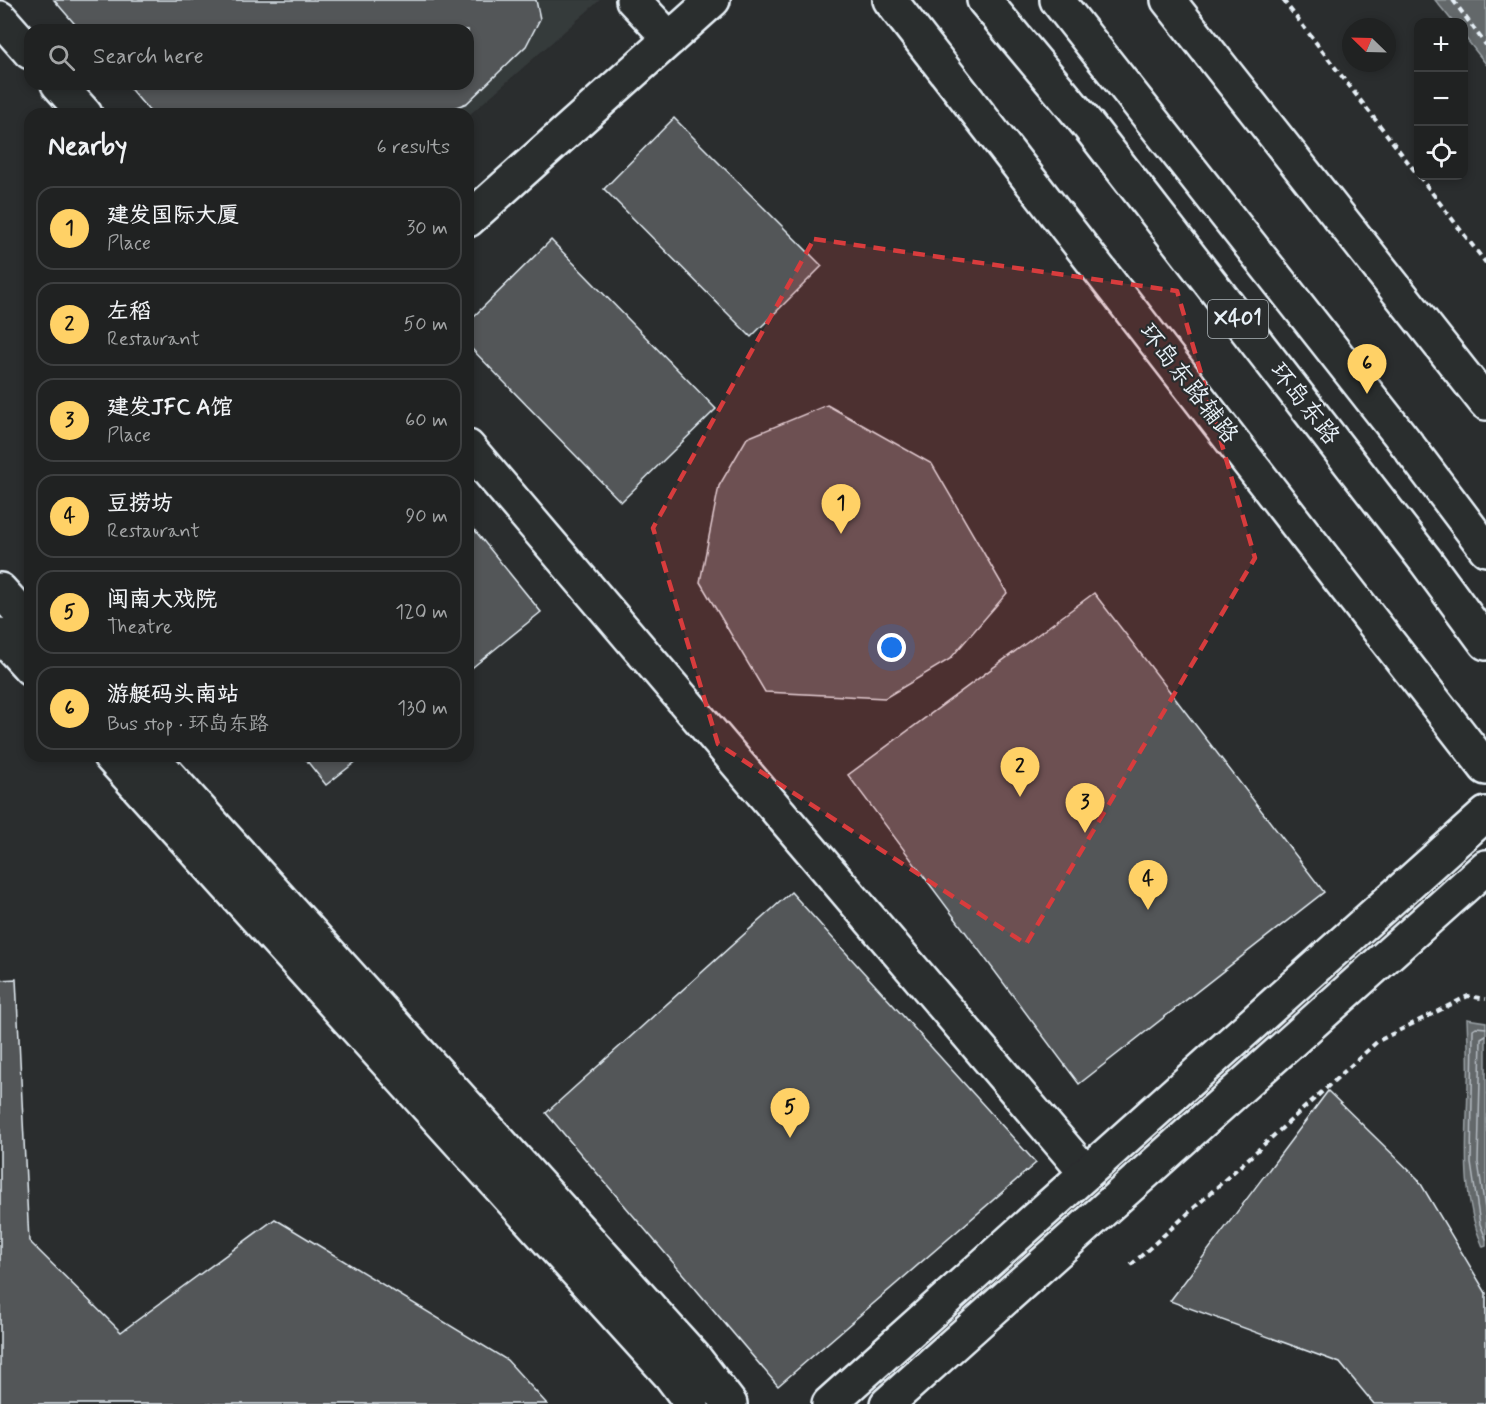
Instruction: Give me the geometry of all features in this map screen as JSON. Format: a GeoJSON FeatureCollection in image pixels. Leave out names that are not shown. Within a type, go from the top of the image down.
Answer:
{"type":"FeatureCollection","features":[{"type":"Feature","properties":{"kind":"main road"},"geometry":{"type":"LineString","coordinates":[[633,0],[670,39]]}},
{"type":"Feature","properties":{"kind":"main road"},"geometry":{"type":"LineString","coordinates":[[474,215],[713,0]]}},
{"type":"Feature","properties":{"kind":"main road","name":"环岛东路辅路"},"geometry":{"type":"LineString","coordinates":[[890,0],[1486,768]]}},
{"type":"Feature","properties":{"kind":"main road","name":"环岛东路"},"geometry":{"type":"LineString","coordinates":[[984,0],[1088,125],[1411,541],[1486,644]]}},
{"type":"Feature","properties":{"kind":"main road","name":"X401"},"geometry":{"type":"LineString","coordinates":[[1057,0],[1403,439],[1486,549]]}},
{"type":"Feature","properties":{"kind":"main road"},"geometry":{"type":"LineString","coordinates":[[1168,0],[1486,404]]}},
{"type":"Feature","properties":{"kind":"main road"},"geometry":{"type":"LineString","coordinates":[[0,18],[24,45]]}},
{"type":"Feature","properties":{"kind":"main road"},"geometry":{"type":"LineString","coordinates":[[63,90],[80,108]]}},
{"type":"Feature","properties":{"kind":"main road"},"geometry":{"type":"LineString","coordinates":[[474,454],[1086,1173]]}},
{"type":"Feature","properties":{"kind":"main road"},"geometry":{"type":"LineString","coordinates":[[0,590],[24,652]]}},
{"type":"Feature","properties":{"kind":"main road"},"geometry":{"type":"LineString","coordinates":[[115,762],[663,1367],[692,1404]]}},
{"type":"Feature","properties":{"kind":"main road"},"geometry":{"type":"LineString","coordinates":[[156,762],[694,1357],[730,1404]]}},
{"type":"Feature","properties":{"kind":"main road"},"geometry":{"type":"LineString","coordinates":[[829,1404],[1486,814]]}},
{"type":"Feature","properties":{"kind":"main road"},"geometry":{"type":"LineString","coordinates":[[887,1404],[1486,867]]}},
{"type":"Feature","properties":{"kind":"path"},"geometry":{"type":"LineString","coordinates":[[1283,0],[1414,169]]}},
{"type":"Feature","properties":{"kind":"path"},"geometry":{"type":"LineString","coordinates":[[1453,0],[1486,45]]}},
{"type":"Feature","properties":{"kind":"path"},"geometry":{"type":"LineString","coordinates":[[1423,180],[1486,263]]}},
{"type":"Feature","properties":{"kind":"path"},"geometry":{"type":"LineString","coordinates":[[1131,1265],[1378,1041],[1468,996],[1486,999]]}},
{"type":"Feature","properties":{"kind":"highlighted area"},"geometry":{"type":"Polygon","coordinates":[[[814,239],[1177,291],[1255,558],[1026,944],[718,744],[653,528],[814,239]]]}},
{"type":"Feature","properties":{"kind":"shaded area"},"geometry":{"type":"Polygon","coordinates":[[[201,0],[600,0],[474,111],[474,108],[333,108],[434,90],[474,90],[474,24],[415,24],[201,0]]]}},
{"type":"Feature","properties":{"kind":"water"},"geometry":{"type":"Polygon","coordinates":[[[1435,0],[1486,0],[1486,64],[1468,41],[1468,18],[1450,18],[1435,0]]]}},
{"type":"Feature","properties":{"kind":"water"},"geometry":{"type":"Polygon","coordinates":[[[1467,1019],[1486,1022],[1486,1246],[1483,1247],[1471,1207],[1466,1167],[1467,1019]]]}},
{"type":"Feature","properties":{"kind":"building"},"geometry":{"type":"Polygon","coordinates":[[[54,0],[536,0],[540,19],[526,46],[467,103],[454,108],[147,108],[131,90],[474,90],[474,24],[75,24],[54,0]]]}},
{"type":"Feature","properties":{"kind":"building"},"geometry":{"type":"Polygon","coordinates":[[[674,118],[822,266],[751,337],[604,189],[674,118]]]}},
{"type":"Feature","properties":{"kind":"building"},"geometry":{"type":"Polygon","coordinates":[[[551,240],[716,409],[621,502],[474,351],[474,316],[551,240]]]}},
{"type":"Feature","properties":{"kind":"building"},"geometry":{"type":"Polygon","coordinates":[[[827,405],[932,464],[1007,593],[950,659],[885,698],[765,692],[700,582],[719,486],[747,438],[827,405]]]}},
{"type":"Feature","properties":{"kind":"building"},"geometry":{"type":"Polygon","coordinates":[[[474,529],[541,612],[474,666],[474,529]]]}},
{"type":"Feature","properties":{"kind":"building"},"geometry":{"type":"Polygon","coordinates":[[[1094,593],[1324,892],[1079,1084],[848,775],[1094,593]]]}},
{"type":"Feature","properties":{"kind":"building"},"geometry":{"type":"Polygon","coordinates":[[[308,762],[355,762],[326,785],[308,762]]]}},
{"type":"Feature","properties":{"kind":"building"},"geometry":{"type":"Polygon","coordinates":[[[791,892],[1036,1163],[778,1386],[546,1113],[791,892]]]}},
{"type":"Feature","properties":{"kind":"building"},"geometry":{"type":"Polygon","coordinates":[[[16,979],[29,1241],[121,1332],[275,1219],[507,1360],[547,1404],[0,1404],[0,980],[16,979]]]}},
{"type":"Feature","properties":{"kind":"building"},"geometry":{"type":"Polygon","coordinates":[[[1328,1091],[1418,1179],[1486,1293],[1486,1404],[1374,1404],[1340,1363],[1170,1301],[1328,1091]]]}},
{"type":"Feature","properties":{"kind":"place","name":"游艇码头南站"},"geometry":{"type":"Point","coordinates":[1367,394]}},
{"type":"Feature","properties":{"kind":"place","name":"建发国际大厦"},"geometry":{"type":"Point","coordinates":[841,534]}},
{"type":"Feature","properties":{"kind":"place","name":"左稻"},"geometry":{"type":"Point","coordinates":[1020,797]}},
{"type":"Feature","properties":{"kind":"place","name":"建发JFC A馆"},"geometry":{"type":"Point","coordinates":[1085,833]}},
{"type":"Feature","properties":{"kind":"place","name":"豆捞坊"},"geometry":{"type":"Point","coordinates":[1148,910]}},
{"type":"Feature","properties":{"kind":"place","name":"闽南大戏院"},"geometry":{"type":"Point","coordinates":[790,1138]}}]}
